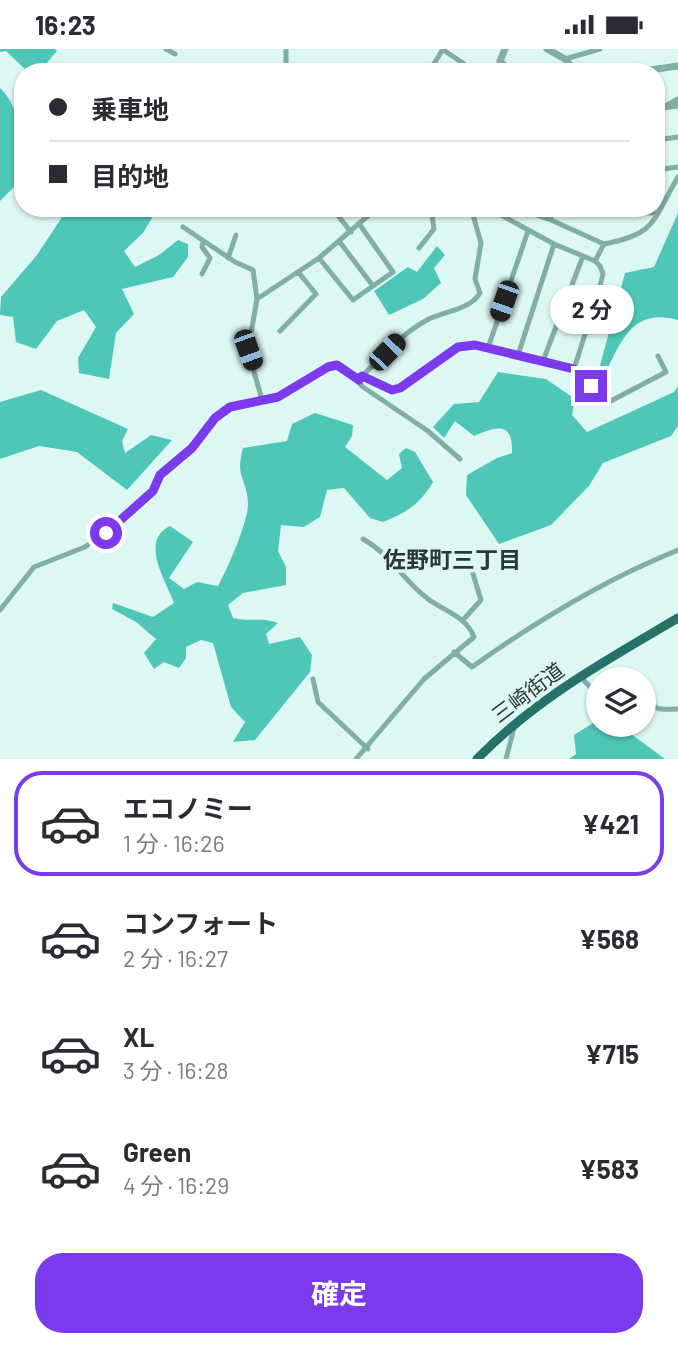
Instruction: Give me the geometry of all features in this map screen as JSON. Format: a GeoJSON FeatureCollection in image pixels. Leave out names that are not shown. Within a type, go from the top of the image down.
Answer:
{"type":"FeatureCollection","features":[{"type":"Feature","properties":{"kind":"main road","name":"三崎街道"},"geometry":{"type":"LineString","coordinates":[[477,759],[516,721],[580,675],[678,618]]}},
{"type":"Feature","properties":{"kind":"street"},"geometry":{"type":"LineString","coordinates":[[167,49],[175,54]]}},
{"type":"Feature","properties":{"kind":"street"},"geometry":{"type":"LineString","coordinates":[[442,49],[463,63]]}},
{"type":"Feature","properties":{"kind":"street"},"geometry":{"type":"LineString","coordinates":[[547,49],[568,63]]}},
{"type":"Feature","properties":{"kind":"street"},"geometry":{"type":"LineString","coordinates":[[565,59],[600,49]]}},
{"type":"Feature","properties":{"kind":"street"},"geometry":{"type":"LineString","coordinates":[[665,199],[678,177]]}},
{"type":"Feature","properties":{"kind":"street"},"geometry":{"type":"LineString","coordinates":[[339,217],[351,232]]}},
{"type":"Feature","properties":{"kind":"street"},"geometry":{"type":"LineString","coordinates":[[257,299],[299,273],[368,217]]}},
{"type":"Feature","properties":{"kind":"street"},"geometry":{"type":"LineString","coordinates":[[419,248],[434,229],[432,217]]}},
{"type":"Feature","properties":{"kind":"street"},"geometry":{"type":"LineString","coordinates":[[360,378],[401,337],[428,319],[475,302],[480,293],[475,279],[481,243],[474,217]]}},
{"type":"Feature","properties":{"kind":"street"},"geometry":{"type":"LineString","coordinates":[[504,217],[554,244],[594,261],[603,274],[574,369]]}},
{"type":"Feature","properties":{"kind":"street"},"geometry":{"type":"LineString","coordinates":[[542,217],[604,244],[641,235],[648,230],[655,217]]}},
{"type":"Feature","properties":{"kind":"street"},"geometry":{"type":"LineString","coordinates":[[319,258],[353,300],[393,272],[360,225]]}},
{"type":"Feature","properties":{"kind":"street"},"geometry":{"type":"LineString","coordinates":[[183,227],[204,243],[253,270],[257,299],[248,350],[262,400]]}},
{"type":"Feature","properties":{"kind":"street"},"geometry":{"type":"LineString","coordinates":[[488,348],[528,231]]}},
{"type":"Feature","properties":{"kind":"street"},"geometry":{"type":"LineString","coordinates":[[229,258],[236,235]]}},
{"type":"Feature","properties":{"kind":"street"},"geometry":{"type":"LineString","coordinates":[[340,241],[373,286]]}},
{"type":"Feature","properties":{"kind":"street"},"geometry":{"type":"LineString","coordinates":[[202,274],[210,258],[202,247],[204,243]]}},
{"type":"Feature","properties":{"kind":"street"},"geometry":{"type":"LineString","coordinates":[[518,355],[554,244]]}},
{"type":"Feature","properties":{"kind":"street"},"geometry":{"type":"LineString","coordinates":[[594,261],[604,244]]}},
{"type":"Feature","properties":{"kind":"street"},"geometry":{"type":"LineString","coordinates":[[543,361],[583,256]]}},
{"type":"Feature","properties":{"kind":"street"},"geometry":{"type":"LineString","coordinates":[[280,331],[316,294],[299,273]]}},
{"type":"Feature","properties":{"kind":"street"},"geometry":{"type":"LineString","coordinates":[[0,610],[34,567],[85,547],[120,522],[153,491],[160,475],[192,448],[215,418],[230,407],[278,397],[337,365],[360,378],[392,390],[400,388],[458,347],[488,348],[574,369],[607,403],[666,372],[658,356]]}},
{"type":"Feature","properties":{"kind":"street"},"geometry":{"type":"LineString","coordinates":[[360,378],[363,387],[428,431],[460,459]]}},
{"type":"Feature","properties":{"kind":"street"},"geometry":{"type":"LineString","coordinates":[[356,759],[368,749],[424,679],[474,637],[463,620],[429,600],[378,548],[363,539]]}},
{"type":"Feature","properties":{"kind":"street"},"geometry":{"type":"LineString","coordinates":[[454,652],[472,667],[566,607],[624,575],[678,550]]}},
{"type":"Feature","properties":{"kind":"street"},"geometry":{"type":"LineString","coordinates":[[463,620],[481,600],[473,575]]}},
{"type":"Feature","properties":{"kind":"street"},"geometry":{"type":"LineString","coordinates":[[580,675],[586,682]]}},
{"type":"Feature","properties":{"kind":"street"},"geometry":{"type":"LineString","coordinates":[[313,680],[318,702],[368,749]]}},
{"type":"Feature","properties":{"kind":"street"},"geometry":{"type":"LineString","coordinates":[[656,709],[678,709]]}},
{"type":"Feature","properties":{"kind":"street"},"geometry":{"type":"LineString","coordinates":[[506,759],[516,721]]}},
{"type":"Feature","properties":{"kind":"green space"},"geometry":{"type":"Polygon","coordinates":[[[0,49],[57,51],[47,63],[19,63],[6,51],[0,52],[0,49]]]}},
{"type":"Feature","properties":{"kind":"green space"},"geometry":{"type":"Polygon","coordinates":[[[0,88],[14,109],[14,187],[0,201],[0,88]]]}},
{"type":"Feature","properties":{"kind":"green space"},"geometry":{"type":"Polygon","coordinates":[[[678,213],[678,320],[650,318],[639,323],[623,339],[605,374],[598,373],[625,273],[654,267],[678,213]]]}},
{"type":"Feature","properties":{"kind":"green space"},"geometry":{"type":"Polygon","coordinates":[[[62,217],[153,217],[143,233],[124,251],[135,267],[159,255],[178,240],[188,244],[188,257],[173,277],[122,289],[134,314],[116,333],[109,379],[79,373],[78,358],[96,327],[84,310],[57,321],[36,349],[16,342],[13,317],[0,315],[1,297],[37,255],[62,217]]]}},
{"type":"Feature","properties":{"kind":"green space"},"geometry":{"type":"Polygon","coordinates":[[[437,246],[445,255],[434,268],[441,283],[423,299],[389,315],[374,291],[408,267],[417,272],[437,246]]]}},
{"type":"Feature","properties":{"kind":"green space"},"geometry":{"type":"Polygon","coordinates":[[[498,372],[546,379],[575,399],[572,415],[587,432],[674,392],[678,386],[678,426],[671,436],[603,463],[589,486],[551,525],[499,544],[466,495],[467,475],[512,453],[510,435],[502,429],[496,429],[474,436],[455,421],[444,438],[433,427],[454,404],[479,402],[498,372]]]}},
{"type":"Feature","properties":{"kind":"green space"},"geometry":{"type":"Polygon","coordinates":[[[41,390],[128,429],[122,441],[125,453],[151,435],[172,440],[127,490],[77,452],[39,446],[0,459],[0,402],[41,390]]]}},
{"type":"Feature","properties":{"kind":"green space"},"geometry":{"type":"Polygon","coordinates":[[[315,413],[353,425],[352,436],[345,447],[387,480],[402,468],[399,454],[406,448],[415,452],[433,482],[412,507],[383,522],[370,518],[344,488],[327,490],[320,517],[304,527],[281,525],[278,551],[286,567],[286,585],[243,593],[228,605],[233,618],[278,623],[266,634],[269,644],[300,637],[312,655],[310,672],[255,740],[233,742],[245,722],[231,707],[213,643],[201,640],[186,647],[186,658],[179,668],[164,662],[154,669],[144,653],[156,639],[136,622],[112,609],[113,603],[153,617],[174,603],[157,562],[156,551],[156,541],[170,526],[193,542],[169,578],[184,589],[197,582],[218,586],[237,544],[247,510],[247,493],[240,465],[243,448],[287,441],[292,424],[315,413]]]}},
{"type":"Feature","properties":{"kind":"green space"},"geometry":{"type":"Polygon","coordinates":[[[586,728],[586,737],[635,737],[665,759],[569,759],[576,754],[574,735],[586,728]]]}},
{"type":"Feature","properties":{"kind":"district","name":"佐野町三丁目"},"geometry":{"type":"Point","coordinates":[452,560]}},
{"type":"Feature","properties":{"kind":"route"},"geometry":{"type":"LineString","coordinates":[[106,533],[153,491],[160,475],[192,448],[215,418],[230,407],[278,397],[328,367],[337,365],[359,380],[362,376],[392,390],[400,388],[458,347],[475,345],[574,369],[591,386]]}}]}
